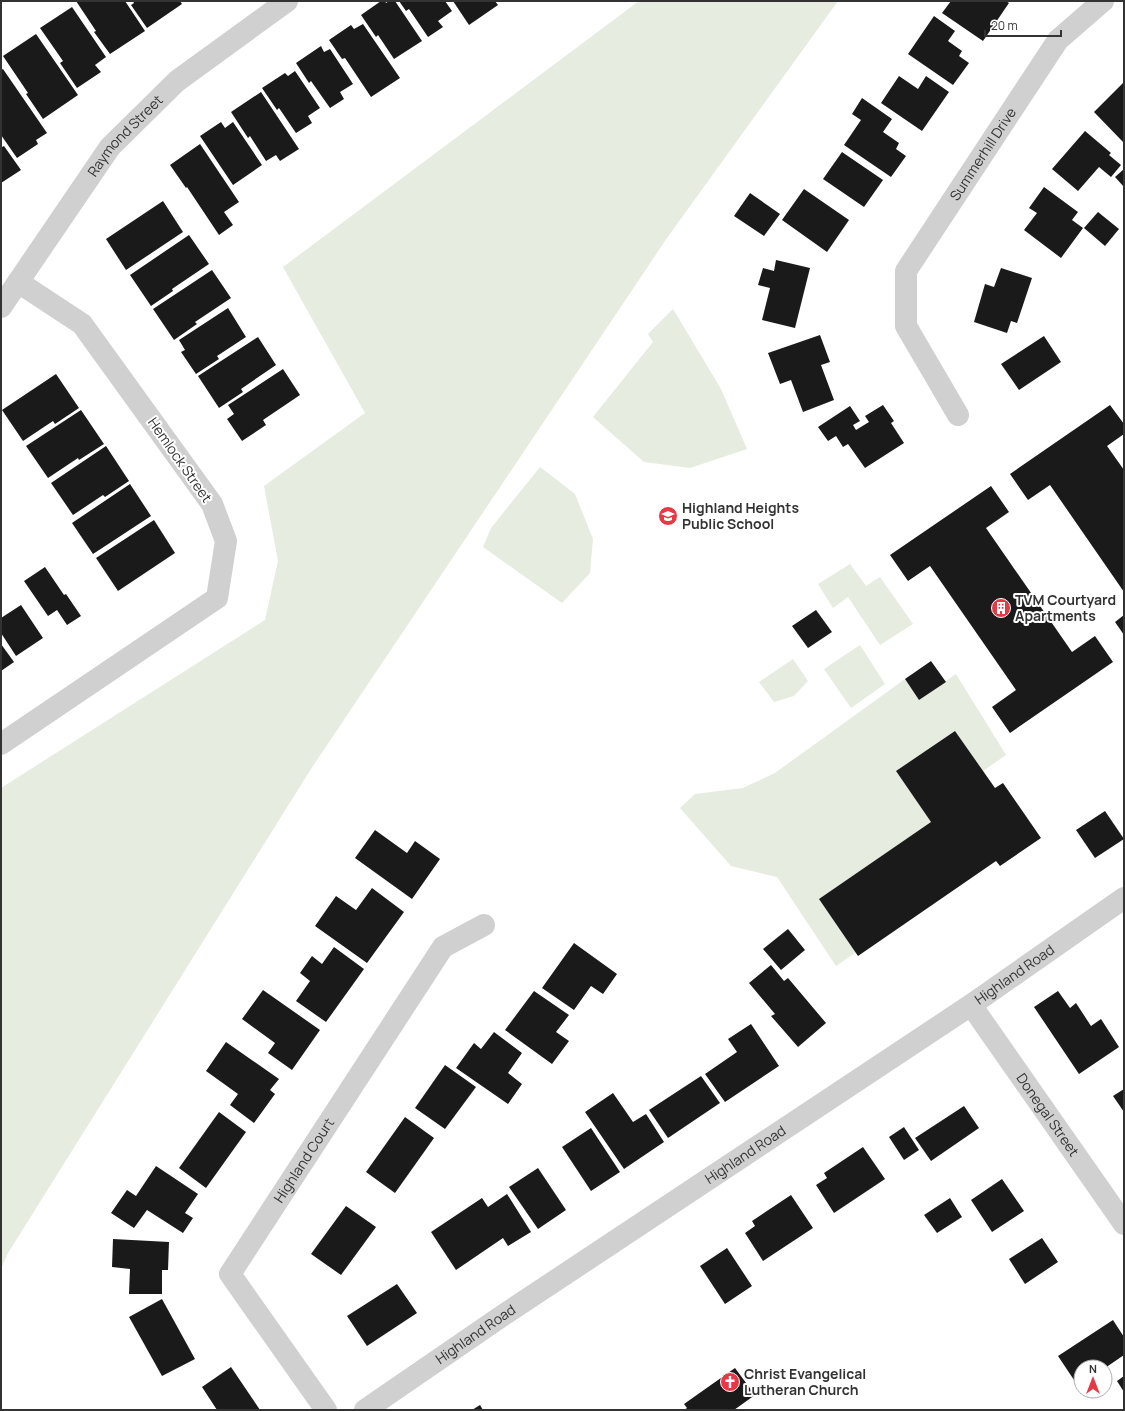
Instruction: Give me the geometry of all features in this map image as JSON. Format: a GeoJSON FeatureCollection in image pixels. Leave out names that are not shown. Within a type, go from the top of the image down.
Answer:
{"type":"FeatureCollection","features":[{"type":"Feature","properties":{"kind":"street","name":"Raymond Street"},"geometry":{"type":"LineString","coordinates":[[1,307],[110,147],[177,81],[287,1]]}},
{"type":"Feature","properties":{"kind":"street","name":"Summerhill Drive"},"geometry":{"type":"LineString","coordinates":[[958,415],[906,326],[906,271],[1058,40],[1103,1]]}},
{"type":"Feature","properties":{"kind":"street","name":"Hemlock Street"},"geometry":{"type":"LineString","coordinates":[[1,744],[217,598],[226,541],[212,504],[82,324],[18,282]]}},
{"type":"Feature","properties":{"kind":"street","name":"Highland Road"},"geometry":{"type":"LineString","coordinates":[[366,1410],[515,1308],[971,1006],[1124,898]]}},
{"type":"Feature","properties":{"kind":"street","name":"Highland Court"},"geometry":{"type":"LineString","coordinates":[[326,1410],[230,1274],[443,947],[484,925]]}},
{"type":"Feature","properties":{"kind":"street","name":"Donegal Street"},"geometry":{"type":"LineString","coordinates":[[971,1006],[1124,1224]]}},
{"type":"Feature","properties":{"kind":"shaded area"},"geometry":{"type":"Polygon","coordinates":[[[639,1],[838,1],[667,238],[311,769],[8,1253],[1,1269],[1,788],[265,620],[278,561],[264,486],[365,413],[283,267],[639,1]]]}},
{"type":"Feature","properties":{"kind":"shaded area"},"geometry":{"type":"Polygon","coordinates":[[[673,309],[721,389],[747,449],[690,468],[644,462],[593,417],[653,342],[648,334],[673,309]]]}},
{"type":"Feature","properties":{"kind":"shaded area"},"geometry":{"type":"Polygon","coordinates":[[[540,467],[575,494],[593,539],[590,573],[562,603],[483,547],[491,528],[540,467]]]}},
{"type":"Feature","properties":{"kind":"shaded area"},"geometry":{"type":"Polygon","coordinates":[[[850,564],[866,586],[880,577],[913,624],[880,645],[848,597],[833,608],[818,584],[850,564]]]}},
{"type":"Feature","properties":{"kind":"shaded area"},"geometry":{"type":"Polygon","coordinates":[[[860,645],[885,684],[851,708],[824,669],[860,645]]]}},
{"type":"Feature","properties":{"kind":"shaded area"},"geometry":{"type":"Polygon","coordinates":[[[793,659],[808,681],[794,696],[774,702],[759,682],[793,659]]]}},
{"type":"Feature","properties":{"kind":"shaded area"},"geometry":{"type":"Polygon","coordinates":[[[956,674],[1006,755],[983,771],[955,731],[896,771],[931,822],[856,952],[836,966],[777,877],[731,866],[680,808],[695,794],[743,788],[775,773],[905,679],[919,700],[956,674]]]}},
{"type":"Feature","properties":{"kind":"building"},"geometry":{"type":"Polygon","coordinates":[[[76,1],[125,1],[145,31],[110,54],[94,32],[96,31],[76,1]]]}},
{"type":"Feature","properties":{"kind":"building"},"geometry":{"type":"Polygon","coordinates":[[[133,1],[180,1],[182,4],[147,28],[131,5],[134,3],[133,1]]]}},
{"type":"Feature","properties":{"kind":"building"},"geometry":{"type":"Polygon","coordinates":[[[381,1],[385,1],[386,3],[389,1],[395,1],[422,41],[394,59],[378,35],[376,37],[361,15],[381,1]]]}},
{"type":"Feature","properties":{"kind":"building"},"geometry":{"type":"Polygon","coordinates":[[[399,1],[445,1],[452,11],[438,21],[443,27],[428,37],[409,9],[406,11],[399,1]]]}},
{"type":"Feature","properties":{"kind":"building"},"geometry":{"type":"Polygon","coordinates":[[[453,1],[495,1],[498,5],[469,25],[453,1]]]}},
{"type":"Feature","properties":{"kind":"building"},"geometry":{"type":"Polygon","coordinates":[[[951,1],[1006,1],[1009,3],[983,41],[942,13],[951,1]]]}},
{"type":"Feature","properties":{"kind":"building"},"geometry":{"type":"Polygon","coordinates":[[[72,7],[106,57],[95,65],[101,72],[77,88],[60,63],[63,61],[40,28],[72,7]]]}},
{"type":"Feature","properties":{"kind":"building"},"geometry":{"type":"Polygon","coordinates":[[[934,16],[955,31],[948,41],[962,51],[959,56],[969,63],[953,85],[908,54],[934,16]]]}},
{"type":"Feature","properties":{"kind":"building"},"geometry":{"type":"Polygon","coordinates":[[[363,24],[400,78],[371,97],[345,58],[342,59],[329,40],[351,25],[354,29],[363,24]]]}},
{"type":"Feature","properties":{"kind":"building"},"geometry":{"type":"Polygon","coordinates":[[[36,34],[78,95],[43,119],[26,94],[28,93],[3,56],[36,34]]]}},
{"type":"Feature","properties":{"kind":"building"},"geometry":{"type":"Polygon","coordinates":[[[321,46],[324,52],[330,49],[353,84],[340,92],[344,99],[330,108],[311,81],[309,83],[296,63],[321,46]]]}},
{"type":"Feature","properties":{"kind":"building"},"geometry":{"type":"Polygon","coordinates":[[[3,69],[47,133],[36,140],[38,144],[17,158],[1,135],[1,70],[3,69]]]}},
{"type":"Feature","properties":{"kind":"building"},"geometry":{"type":"Polygon","coordinates":[[[295,71],[320,108],[308,116],[312,123],[296,133],[279,108],[277,110],[262,88],[285,73],[288,76],[295,71]]]}},
{"type":"Feature","properties":{"kind":"building"},"geometry":{"type":"Polygon","coordinates":[[[899,76],[918,89],[926,76],[949,92],[922,131],[881,103],[899,76]]]}},
{"type":"Feature","properties":{"kind":"building"},"geometry":{"type":"Polygon","coordinates":[[[1124,82],[1124,143],[1094,112],[1124,82]]]}},
{"type":"Feature","properties":{"kind":"building"},"geometry":{"type":"Polygon","coordinates":[[[261,92],[299,149],[280,161],[276,155],[266,161],[250,136],[248,138],[231,112],[261,92]]]}},
{"type":"Feature","properties":{"kind":"building"},"geometry":{"type":"Polygon","coordinates":[[[862,98],[892,119],[883,132],[899,143],[896,149],[906,156],[891,177],[844,145],[861,120],[852,114],[862,98]]]}},
{"type":"Feature","properties":{"kind":"building"},"geometry":{"type":"Polygon","coordinates":[[[221,122],[225,128],[233,122],[262,165],[233,185],[200,136],[221,122]]]}},
{"type":"Feature","properties":{"kind":"building"},"geometry":{"type":"Polygon","coordinates":[[[1085,131],[1111,153],[1109,155],[1121,165],[1111,177],[1099,167],[1078,191],[1052,169],[1085,131]]]}},
{"type":"Feature","properties":{"kind":"building"},"geometry":{"type":"Polygon","coordinates":[[[200,144],[239,202],[224,212],[233,225],[219,235],[187,187],[186,188],[170,165],[200,144]]]}},
{"type":"Feature","properties":{"kind":"building"},"geometry":{"type":"Polygon","coordinates":[[[1,145],[2,147],[4,146],[21,170],[1,183],[1,145]]]}},
{"type":"Feature","properties":{"kind":"building"},"geometry":{"type":"Polygon","coordinates":[[[842,152],[883,180],[864,207],[823,179],[842,152]]]}},
{"type":"Feature","properties":{"kind":"building"},"geometry":{"type":"Polygon","coordinates":[[[1124,169],[1124,187],[1115,177],[1124,169]]]}},
{"type":"Feature","properties":{"kind":"building"},"geometry":{"type":"Polygon","coordinates":[[[1044,187],[1078,212],[1072,220],[1083,228],[1061,258],[1024,230],[1037,213],[1029,208],[1044,187]]]}},
{"type":"Feature","properties":{"kind":"building"},"geometry":{"type":"Polygon","coordinates":[[[804,189],[849,220],[827,252],[782,220],[804,189]]]}},
{"type":"Feature","properties":{"kind":"building"},"geometry":{"type":"Polygon","coordinates":[[[750,193],[780,214],[764,236],[734,216],[750,193]]]}},
{"type":"Feature","properties":{"kind":"building"},"geometry":{"type":"Polygon","coordinates":[[[163,201],[183,232],[126,270],[106,239],[163,201]]]}},
{"type":"Feature","properties":{"kind":"building"},"geometry":{"type":"Polygon","coordinates":[[[1098,212],[1119,229],[1105,246],[1084,228],[1098,212]]]}},
{"type":"Feature","properties":{"kind":"building"},"geometry":{"type":"Polygon","coordinates":[[[189,235],[209,264],[172,289],[173,291],[151,306],[130,275],[189,235]]]}},
{"type":"Feature","properties":{"kind":"building"},"geometry":{"type":"Polygon","coordinates":[[[776,260],[810,268],[795,328],[762,320],[770,288],[758,285],[763,268],[774,271],[776,260]]]}},
{"type":"Feature","properties":{"kind":"building"},"geometry":{"type":"Polygon","coordinates":[[[1001,268],[1032,278],[1017,323],[1011,321],[1007,333],[974,322],[985,284],[994,287],[1001,268]]]}},
{"type":"Feature","properties":{"kind":"building"},"geometry":{"type":"Polygon","coordinates":[[[212,270],[231,298],[195,322],[197,324],[174,340],[153,309],[212,270]]]}},
{"type":"Feature","properties":{"kind":"building"},"geometry":{"type":"Polygon","coordinates":[[[228,308],[246,337],[217,356],[219,359],[196,374],[181,352],[185,350],[179,340],[228,308]]]}},
{"type":"Feature","properties":{"kind":"building"},"geometry":{"type":"Polygon","coordinates":[[[820,335],[830,362],[821,365],[834,400],[803,412],[791,380],[780,384],[768,353],[820,335]]]}},
{"type":"Feature","properties":{"kind":"building"},"geometry":{"type":"Polygon","coordinates":[[[1044,336],[1061,362],[1019,390],[1001,364],[1044,336]]]}},
{"type":"Feature","properties":{"kind":"building"},"geometry":{"type":"Polygon","coordinates":[[[258,337],[276,365],[241,389],[243,392],[219,408],[198,376],[258,337]]]}},
{"type":"Feature","properties":{"kind":"building"},"geometry":{"type":"Polygon","coordinates":[[[283,369],[300,395],[263,420],[266,425],[242,441],[227,419],[234,414],[228,405],[283,369]]]}},
{"type":"Feature","properties":{"kind":"building"},"geometry":{"type":"Polygon","coordinates":[[[56,374],[79,408],[55,424],[53,421],[23,441],[2,410],[56,374]]]}},
{"type":"Feature","properties":{"kind":"building"},"geometry":{"type":"Polygon","coordinates":[[[883,405],[894,421],[891,423],[904,443],[865,468],[848,444],[843,447],[836,436],[828,441],[818,427],[850,406],[860,421],[853,425],[856,430],[869,422],[865,416],[883,405]]]}},
{"type":"Feature","properties":{"kind":"building","name":"TVM Courtyard Apartments"},"geometry":{"type":"Polygon","coordinates":[[[1110,405],[1124,424],[1124,434],[1107,446],[1124,470],[1124,592],[1050,485],[1028,500],[1010,474],[1110,405]]]}},
{"type":"Feature","properties":{"kind":"building"},"geometry":{"type":"Polygon","coordinates":[[[81,410],[104,444],[79,460],[78,458],[48,478],[26,446],[81,410]]]}},
{"type":"Feature","properties":{"kind":"building"},"geometry":{"type":"Polygon","coordinates":[[[106,446],[129,481],[105,497],[103,495],[73,515],[51,483],[106,446]]]}},
{"type":"Feature","properties":{"kind":"building"},"geometry":{"type":"Polygon","coordinates":[[[130,484],[151,516],[93,554],[72,523],[130,484]]]}},
{"type":"Feature","properties":{"kind":"building","name":"TVM Courtyard Apartments"},"geometry":{"type":"Polygon","coordinates":[[[991,486],[1009,512],[986,528],[1072,652],[1095,636],[1113,662],[1010,733],[992,707],[1016,690],[930,566],[908,581],[890,555],[991,486]]]}},
{"type":"Feature","properties":{"kind":"building"},"geometry":{"type":"Polygon","coordinates":[[[154,520],[175,553],[118,591],[96,558],[154,520]]]}},
{"type":"Feature","properties":{"kind":"building"},"geometry":{"type":"Polygon","coordinates":[[[45,567],[64,595],[66,594],[81,616],[67,625],[57,610],[48,616],[24,581],[45,567]]]}},
{"type":"Feature","properties":{"kind":"building"},"geometry":{"type":"Polygon","coordinates":[[[21,605],[43,638],[16,656],[1,633],[1,618],[21,605]]]}},
{"type":"Feature","properties":{"kind":"building"},"geometry":{"type":"Polygon","coordinates":[[[816,610],[832,632],[808,648],[792,626],[816,610]]]}},
{"type":"Feature","properties":{"kind":"building","name":"TVM Courtyard Apartments"},"geometry":{"type":"Polygon","coordinates":[[[1124,615],[1124,635],[1115,622],[1124,615]]]}},
{"type":"Feature","properties":{"kind":"building"},"geometry":{"type":"Polygon","coordinates":[[[1,644],[14,662],[1,671],[1,644]]]}},
{"type":"Feature","properties":{"kind":"building"},"geometry":{"type":"Polygon","coordinates":[[[931,661],[946,682],[919,700],[905,679],[931,661]]]}},
{"type":"Feature","properties":{"kind":"building"},"geometry":{"type":"Polygon","coordinates":[[[955,731],[995,788],[1003,783],[1041,838],[1000,866],[996,861],[858,956],[819,899],[931,822],[896,771],[955,731]]]}},
{"type":"Feature","properties":{"kind":"building"},"geometry":{"type":"Polygon","coordinates":[[[1105,811],[1124,839],[1095,858],[1076,830],[1105,811]]]}},
{"type":"Feature","properties":{"kind":"building"},"geometry":{"type":"Polygon","coordinates":[[[375,830],[407,853],[415,841],[440,859],[412,899],[355,858],[375,830]]]}},
{"type":"Feature","properties":{"kind":"building"},"geometry":{"type":"Polygon","coordinates":[[[372,888],[404,912],[367,963],[315,926],[336,896],[356,910],[372,888]]]}},
{"type":"Feature","properties":{"kind":"building"},"geometry":{"type":"Polygon","coordinates":[[[788,929],[805,950],[781,970],[763,949],[788,929]]]}},
{"type":"Feature","properties":{"kind":"building"},"geometry":{"type":"Polygon","coordinates":[[[574,943],[617,974],[603,994],[591,986],[574,1010],[542,988],[574,943]]]}},
{"type":"Feature","properties":{"kind":"building"},"geometry":{"type":"Polygon","coordinates":[[[334,947],[364,969],[326,1022],[296,1001],[310,981],[300,973],[312,956],[322,964],[334,947]]]}},
{"type":"Feature","properties":{"kind":"building"},"geometry":{"type":"Polygon","coordinates":[[[771,965],[784,981],[788,978],[826,1023],[798,1047],[771,1016],[775,1014],[749,983],[771,965]]]}},
{"type":"Feature","properties":{"kind":"building"},"geometry":{"type":"Polygon","coordinates":[[[263,990],[320,1030],[292,1070],[268,1053],[275,1043],[242,1019],[263,990]]]}},
{"type":"Feature","properties":{"kind":"building"},"geometry":{"type":"Polygon","coordinates":[[[534,991],[569,1015],[556,1032],[569,1041],[552,1064],[505,1030],[534,991]]]}},
{"type":"Feature","properties":{"kind":"building"},"geometry":{"type":"Polygon","coordinates":[[[1058,991],[1070,1008],[1076,1003],[1091,1026],[1101,1019],[1119,1047],[1079,1074],[1034,1007],[1058,991]]]}},
{"type":"Feature","properties":{"kind":"building"},"geometry":{"type":"Polygon","coordinates":[[[751,1024],[779,1066],[725,1102],[705,1074],[737,1052],[728,1039],[751,1024]]]}},
{"type":"Feature","properties":{"kind":"building"},"geometry":{"type":"Polygon","coordinates":[[[494,1032],[522,1053],[508,1073],[522,1084],[508,1104],[456,1068],[474,1043],[481,1049],[494,1032]]]}},
{"type":"Feature","properties":{"kind":"building"},"geometry":{"type":"Polygon","coordinates":[[[226,1042],[279,1079],[270,1090],[275,1094],[254,1123],[230,1105],[238,1094],[206,1071],[226,1042]]]}},
{"type":"Feature","properties":{"kind":"building"},"geometry":{"type":"Polygon","coordinates":[[[445,1065],[476,1087],[445,1129],[415,1108],[445,1065]]]}},
{"type":"Feature","properties":{"kind":"building"},"geometry":{"type":"Polygon","coordinates":[[[701,1076],[720,1103],[668,1138],[649,1110],[701,1076]]]}},
{"type":"Feature","properties":{"kind":"building"},"geometry":{"type":"Polygon","coordinates":[[[1124,1089],[1124,1112],[1113,1096],[1124,1089]]]}},
{"type":"Feature","properties":{"kind":"building"},"geometry":{"type":"Polygon","coordinates":[[[613,1093],[633,1122],[646,1114],[664,1142],[624,1169],[585,1112],[613,1093]]]}},
{"type":"Feature","properties":{"kind":"building"},"geometry":{"type":"Polygon","coordinates":[[[964,1106],[979,1128],[931,1161],[915,1138],[964,1106]]]}},
{"type":"Feature","properties":{"kind":"building"},"geometry":{"type":"Polygon","coordinates":[[[219,1112],[246,1132],[206,1188],[179,1168],[219,1112]]]}},
{"type":"Feature","properties":{"kind":"building"},"geometry":{"type":"Polygon","coordinates":[[[405,1117],[434,1138],[395,1193],[366,1172],[405,1117]]]}},
{"type":"Feature","properties":{"kind":"building"},"geometry":{"type":"Polygon","coordinates":[[[904,1127],[919,1150],[904,1160],[889,1137],[904,1127]]]}},
{"type":"Feature","properties":{"kind":"building"},"geometry":{"type":"Polygon","coordinates":[[[591,1128],[620,1172],[591,1191],[562,1147],[591,1128]]]}},
{"type":"Feature","properties":{"kind":"building"},"geometry":{"type":"Polygon","coordinates":[[[863,1147],[885,1179],[834,1213],[816,1185],[827,1178],[824,1173],[863,1147]]]}},
{"type":"Feature","properties":{"kind":"building"},"geometry":{"type":"Polygon","coordinates":[[[156,1166],[198,1194],[185,1213],[193,1218],[183,1233],[147,1210],[134,1228],[111,1213],[127,1190],[136,1196],[156,1166]]]}},
{"type":"Feature","properties":{"kind":"building"},"geometry":{"type":"Polygon","coordinates":[[[538,1168],[566,1210],[538,1229],[509,1187],[538,1168]]]}},
{"type":"Feature","properties":{"kind":"building"},"geometry":{"type":"Polygon","coordinates":[[[1002,1179],[1024,1211],[992,1232],[971,1200],[1002,1179]]]}},
{"type":"Feature","properties":{"kind":"building"},"geometry":{"type":"Polygon","coordinates":[[[507,1194],[531,1232],[508,1246],[503,1238],[456,1270],[431,1232],[482,1198],[488,1207],[507,1194]]]}},
{"type":"Feature","properties":{"kind":"building"},"geometry":{"type":"Polygon","coordinates":[[[791,1195],[813,1228],[763,1261],[745,1233],[755,1226],[752,1221],[791,1195]]]}},
{"type":"Feature","properties":{"kind":"building"},"geometry":{"type":"Polygon","coordinates":[[[950,1198],[962,1217],[937,1233],[924,1215],[950,1198]]]}},
{"type":"Feature","properties":{"kind":"building"},"geometry":{"type":"Polygon","coordinates":[[[346,1206],[376,1227],[341,1275],[311,1254],[346,1206]]]}},
{"type":"Feature","properties":{"kind":"building"},"geometry":{"type":"Polygon","coordinates":[[[1042,1238],[1058,1262],[1025,1284],[1009,1259],[1042,1238]]]}},
{"type":"Feature","properties":{"kind":"building"},"geometry":{"type":"Polygon","coordinates":[[[113,1239],[169,1242],[168,1270],[162,1270],[162,1294],[129,1294],[130,1269],[112,1267],[113,1239]]]}},
{"type":"Feature","properties":{"kind":"building"},"geometry":{"type":"Polygon","coordinates":[[[727,1248],[752,1286],[725,1304],[700,1266],[727,1248]]]}},
{"type":"Feature","properties":{"kind":"building"},"geometry":{"type":"Polygon","coordinates":[[[397,1284],[417,1313],[367,1346],[347,1316],[397,1284]]]}},
{"type":"Feature","properties":{"kind":"building"},"geometry":{"type":"Polygon","coordinates":[[[162,1299],[195,1359],[162,1376],[129,1317],[162,1299]]]}},
{"type":"Feature","properties":{"kind":"building"},"geometry":{"type":"Polygon","coordinates":[[[1113,1320],[1124,1337],[1124,1355],[1113,1363],[1113,1359],[1073,1359],[1073,1378],[1058,1356],[1113,1320]]]}},
{"type":"Feature","properties":{"kind":"building"},"geometry":{"type":"Polygon","coordinates":[[[231,1367],[260,1410],[217,1410],[202,1387],[231,1367]]]}},
{"type":"Feature","properties":{"kind":"building","name":"Christ Evangelical Lutheran Church"},"geometry":{"type":"Polygon","coordinates":[[[735,1368],[755,1395],[734,1410],[684,1410],[687,1408],[684,1404],[735,1368]]]}},
{"type":"Feature","properties":{"kind":"building"},"geometry":{"type":"Polygon","coordinates":[[[1124,1376],[1124,1392],[1117,1381],[1124,1376]]]}},
{"type":"Feature","properties":{"kind":"building"},"geometry":{"type":"Polygon","coordinates":[[[480,1405],[483,1410],[472,1410],[480,1405]]]}},
{"type":"Feature","properties":{"kind":"place","name":"Highland Heights Public School"},"geometry":{"type":"Point","coordinates":[668,516]}},
{"type":"Feature","properties":{"kind":"place","name":"TVM Courtyard Apartments"},"geometry":{"type":"Point","coordinates":[1001,608]}},
{"type":"Feature","properties":{"kind":"place","name":"Christ Evangelical Lutheran Church"},"geometry":{"type":"Point","coordinates":[730,1382]}}]}
